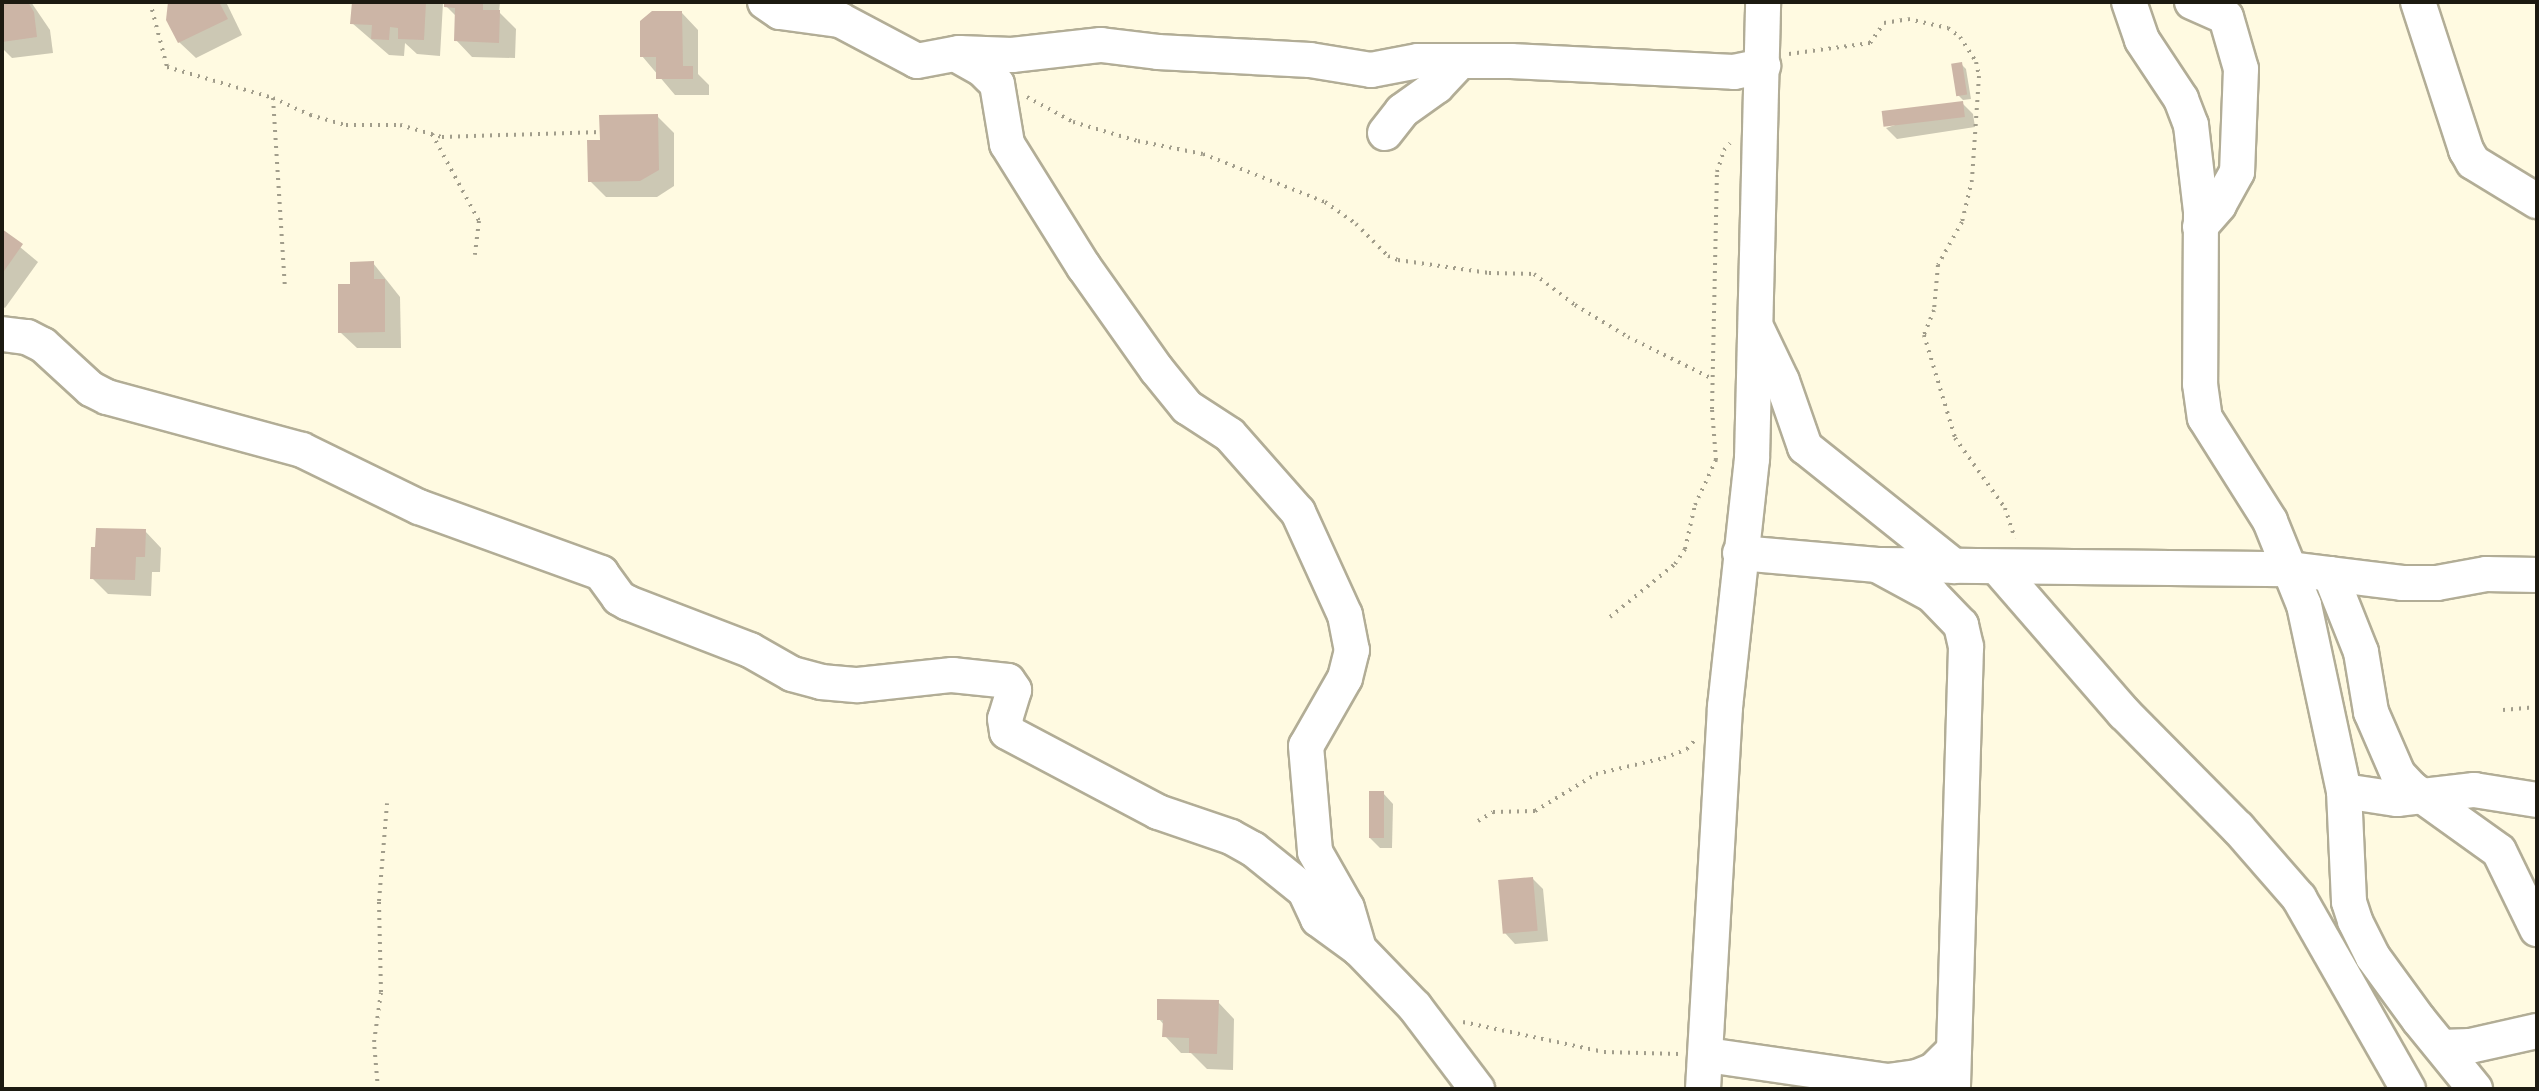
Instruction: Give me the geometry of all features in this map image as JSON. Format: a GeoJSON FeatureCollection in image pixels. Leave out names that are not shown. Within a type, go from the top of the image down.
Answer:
{"type":"FeatureCollection","features":[{"type":"Feature","properties":{"kind":"street"},"geometry":{"type":"LineString","coordinates":[[765,2],[780,12],[840,20],[911,60],[955,54],[1012,55],[1101,45],[1158,52],[1310,60],[1371,70],[1411,61],[1734,72],[1763,52]]}},
{"type":"Feature","properties":{"kind":"street"},"geometry":{"type":"LineString","coordinates":[[1703,1089],[1720,789],[1740,553],[1752,459],[1763,2]]}},
{"type":"Feature","properties":{"kind":"street"},"geometry":{"type":"LineString","coordinates":[[2129,2],[2142,40],[2188,113],[2197,161],[2200,384],[2205,418],[2270,521],[2308,620],[2344,791],[2349,902],[2355,921],[2373,957],[2475,1089]]}},
{"type":"Feature","properties":{"kind":"street"},"geometry":{"type":"LineString","coordinates":[[2192,2],[2228,10],[2241,69],[2237,172],[2219,205],[2200,227]]}},
{"type":"Feature","properties":{"kind":"street"},"geometry":{"type":"LineString","coordinates":[[2418,2],[2466,150],[2473,162],[2534,196]]}},
{"type":"Feature","properties":{"kind":"street"},"geometry":{"type":"LineString","coordinates":[[955,54],[990,76],[1001,92],[1007,144],[1084,267],[1176,395],[1187,407],[1230,435],[1298,512],[1345,615],[1352,650],[1345,678],[1306,746],[1315,852],[1347,908],[1359,949]]}},
{"type":"Feature","properties":{"kind":"street"},"geometry":{"type":"LineString","coordinates":[[1385,133],[1402,111],[1437,86],[1459,62]]}},
{"type":"Feature","properties":{"kind":"street"},"geometry":{"type":"LineString","coordinates":[[1756,326],[1782,381],[1805,447],[1954,566]]}},
{"type":"Feature","properties":{"kind":"street"},"geometry":{"type":"LineString","coordinates":[[2,334],[27,337],[43,345],[80,379],[107,397],[302,450],[419,507],[601,573],[619,598],[628,603],[750,650],[792,674],[821,682],[858,685],[952,675],[1008,681],[1014,690],[1005,719],[1007,732],[1158,812],[1231,837],[1253,849],[1305,891],[1318,919],[1359,949],[1415,1007],[1477,1089]]}},
{"type":"Feature","properties":{"kind":"street"},"geometry":{"type":"LineString","coordinates":[[1740,553],[1877,565],[2290,569],[2402,583],[2437,583],[2486,574],[2537,575]]}},
{"type":"Feature","properties":{"kind":"street"},"geometry":{"type":"LineString","coordinates":[[1877,565],[1932,595],[1955,615],[1965,637],[1954,1050],[1957,1088]]}},
{"type":"Feature","properties":{"kind":"street"},"geometry":{"type":"LineString","coordinates":[[2011,567],[2124,713],[2238,828],[2299,898],[2408,1089]]}},
{"type":"Feature","properties":{"kind":"street"},"geometry":{"type":"LineString","coordinates":[[2330,574],[2361,652],[2371,712],[2398,774],[2499,851],[2537,929]]}},
{"type":"Feature","properties":{"kind":"street"},"geometry":{"type":"LineString","coordinates":[[2344,791],[2379,799],[2474,790],[2537,800]]}},
{"type":"Feature","properties":{"kind":"street"},"geometry":{"type":"LineString","coordinates":[[2442,1047],[2470,1046],[2537,1031]]}},
{"type":"Feature","properties":{"kind":"street"},"geometry":{"type":"LineString","coordinates":[[1707,1055],[1888,1081],[1917,1077],[1934,1070],[1954,1050]]}},
{"type":"Feature","properties":{"kind":"path"},"geometry":{"type":"LineString","coordinates":[[150,2],[167,67],[273,98],[310,115],[346,125],[400,125],[442,137],[601,132]]}},
{"type":"Feature","properties":{"kind":"path"},"geometry":{"type":"LineString","coordinates":[[1763,52],[1774,49],[1787,54],[1870,43],[1884,23],[1892,20],[1931,22],[1960,37],[1976,62],[1979,76],[1972,180],[1962,222],[1938,265],[1934,310],[1924,335],[1955,438],[2005,508],[2011,567]]}},
{"type":"Feature","properties":{"kind":"path"},"geometry":{"type":"LineString","coordinates":[[990,76],[1073,122],[1213,157],[1325,202],[1356,224],[1388,256],[1398,260],[1489,273],[1534,274],[1575,305],[1628,337],[1713,379]]}},
{"type":"Feature","properties":{"kind":"path"},"geometry":{"type":"LineString","coordinates":[[273,98],[285,289]]}},
{"type":"Feature","properties":{"kind":"path"},"geometry":{"type":"LineString","coordinates":[[1610,617],[1675,564],[1685,549],[1695,505],[1716,460],[1713,379],[1717,172],[1729,144],[1761,121]]}},
{"type":"Feature","properties":{"kind":"path"},"geometry":{"type":"LineString","coordinates":[[432,134],[479,221],[475,255]]}},
{"type":"Feature","properties":{"kind":"path"},"geometry":{"type":"LineString","coordinates":[[2503,710],[2537,707]]}},
{"type":"Feature","properties":{"kind":"path"},"geometry":{"type":"LineString","coordinates":[[1478,821],[1493,812],[1535,811],[1596,774],[1664,758],[1687,749],[1696,739]]}},
{"type":"Feature","properties":{"kind":"path"},"geometry":{"type":"LineString","coordinates":[[378,1089],[374,1042],[381,992],[379,901],[387,803]]}},
{"type":"Feature","properties":{"kind":"path"},"geometry":{"type":"LineString","coordinates":[[1458,1020],[1514,1035],[1604,1052],[1707,1055]]}},
{"type":"Feature","properties":{"kind":"building"},"geometry":{"type":"Polygon","coordinates":[[[2,2],[28,2],[34,12],[37,37],[2,42],[2,2]]]}},
{"type":"Feature","properties":{"kind":"building"},"geometry":{"type":"Polygon","coordinates":[[[168,2],[219,2],[228,19],[178,43],[166,20],[168,2]]]}},
{"type":"Feature","properties":{"kind":"building"},"geometry":{"type":"Polygon","coordinates":[[[352,2],[426,2],[424,40],[398,39],[398,28],[390,27],[389,40],[371,39],[372,25],[350,24],[352,2]]]}},
{"type":"Feature","properties":{"kind":"building"},"geometry":{"type":"Polygon","coordinates":[[[444,2],[483,2],[483,10],[500,10],[499,43],[454,41],[455,8],[444,7],[444,2]]]}},
{"type":"Feature","properties":{"kind":"building"},"geometry":{"type":"Polygon","coordinates":[[[652,11],[682,11],[683,66],[693,66],[693,79],[656,79],[656,57],[640,57],[640,21],[652,11]]]}},
{"type":"Feature","properties":{"kind":"building"},"geometry":{"type":"Polygon","coordinates":[[[1962,62],[1967,95],[1956,96],[1951,64],[1962,62]]]}},
{"type":"Feature","properties":{"kind":"building"},"geometry":{"type":"Polygon","coordinates":[[[1963,101],[1965,117],[1884,127],[1882,111],[1963,101]]]}},
{"type":"Feature","properties":{"kind":"building"},"geometry":{"type":"Polygon","coordinates":[[[658,114],[659,170],[640,181],[588,182],[587,140],[600,140],[599,115],[658,114]]]}},
{"type":"Feature","properties":{"kind":"building"},"geometry":{"type":"Polygon","coordinates":[[[2,229],[23,244],[2,274],[2,229]]]}},
{"type":"Feature","properties":{"kind":"building"},"geometry":{"type":"Polygon","coordinates":[[[374,261],[374,279],[385,279],[385,332],[338,333],[338,284],[350,284],[350,262],[374,261]]]}},
{"type":"Feature","properties":{"kind":"building"},"geometry":{"type":"Polygon","coordinates":[[[96,528],[146,529],[145,557],[136,557],[135,580],[90,579],[91,547],[95,547],[96,528]]]}},
{"type":"Feature","properties":{"kind":"building"},"geometry":{"type":"Polygon","coordinates":[[[1369,791],[1384,791],[1384,838],[1369,838],[1369,791]]]}},
{"type":"Feature","properties":{"kind":"building"},"geometry":{"type":"Polygon","coordinates":[[[1533,877],[1538,931],[1503,934],[1498,880],[1533,877]]]}},
{"type":"Feature","properties":{"kind":"building"},"geometry":{"type":"Polygon","coordinates":[[[1157,999],[1219,1000],[1217,1054],[1189,1053],[1189,1038],[1162,1037],[1163,1020],[1157,1020],[1157,999]]]}}]}
